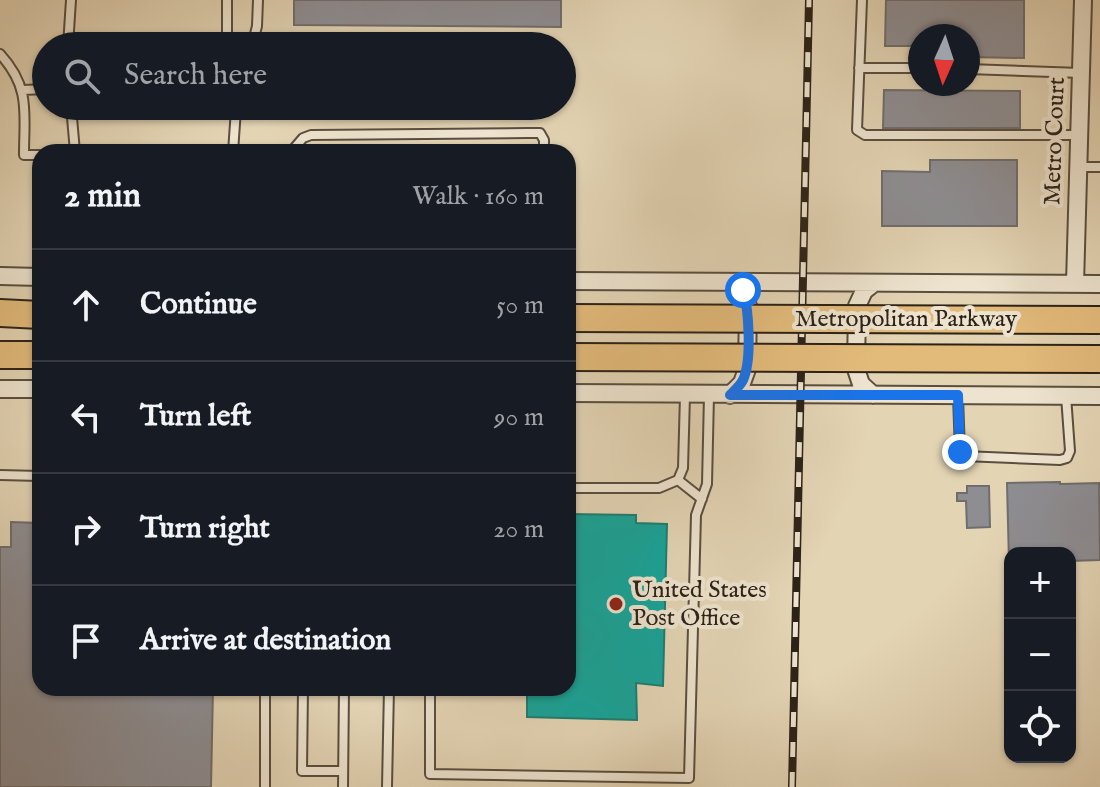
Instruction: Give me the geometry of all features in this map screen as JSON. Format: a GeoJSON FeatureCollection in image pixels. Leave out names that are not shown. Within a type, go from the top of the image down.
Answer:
{"type":"FeatureCollection","features":[{"type":"Feature","properties":{"kind":"main road"},"geometry":{"type":"LineString","coordinates":[[0,313],[32,315]]}},
{"type":"Feature","properties":{"kind":"main road","name":"Metropolitan Parkway"},"geometry":{"type":"LineString","coordinates":[[576,318],[1100,320]]}},
{"type":"Feature","properties":{"kind":"main road"},"geometry":{"type":"LineString","coordinates":[[0,355],[32,354]]}},
{"type":"Feature","properties":{"kind":"main road","name":"Metropolitan Parkway"},"geometry":{"type":"LineString","coordinates":[[576,357],[1100,359]]}},
{"type":"Feature","properties":{"kind":"street","name":"Metro Court"},"geometry":{"type":"LineString","coordinates":[[1075,284],[1083,0]]}},
{"type":"Feature","properties":{"kind":"street"},"geometry":{"type":"LineString","coordinates":[[0,276],[32,277]]}},
{"type":"Feature","properties":{"kind":"street"},"geometry":{"type":"LineString","coordinates":[[576,281],[1100,284]]}},
{"type":"Feature","properties":{"kind":"street"},"geometry":{"type":"LineString","coordinates":[[730,395],[742,383],[747,369],[748,306],[743,290],[735,282]]}},
{"type":"Feature","properties":{"kind":"street"},"geometry":{"type":"LineString","coordinates":[[873,395],[861,384],[856,369],[857,306],[864,291],[874,283]]}},
{"type":"Feature","properties":{"kind":"street"},"geometry":{"type":"LineString","coordinates":[[0,389],[32,389]]}},
{"type":"Feature","properties":{"kind":"street"},"geometry":{"type":"LineString","coordinates":[[576,393],[1100,396]]}},
{"type":"Feature","properties":{"kind":"lane"},"geometry":{"type":"LineString","coordinates":[[69,32],[71,0]]}},
{"type":"Feature","properties":{"kind":"lane"},"geometry":{"type":"LineString","coordinates":[[227,0],[227,32]]}},
{"type":"Feature","properties":{"kind":"lane"},"geometry":{"type":"LineString","coordinates":[[256,32],[258,0]]}},
{"type":"Feature","properties":{"kind":"lane"},"geometry":{"type":"LineString","coordinates":[[862,0],[857,130],[865,135],[1080,135]]}},
{"type":"Feature","properties":{"kind":"lane"},"geometry":{"type":"LineString","coordinates":[[0,54],[10,65],[23,90],[24,155],[32,155]]}},
{"type":"Feature","properties":{"kind":"lane"},"geometry":{"type":"LineString","coordinates":[[859,68],[908,68]]}},
{"type":"Feature","properties":{"kind":"lane"},"geometry":{"type":"LineString","coordinates":[[980,69],[1082,73]]}},
{"type":"Feature","properties":{"kind":"lane"},"geometry":{"type":"LineString","coordinates":[[23,90],[32,90]]}},
{"type":"Feature","properties":{"kind":"lane"},"geometry":{"type":"LineString","coordinates":[[72,120],[74,144]]}},
{"type":"Feature","properties":{"kind":"lane"},"geometry":{"type":"LineString","coordinates":[[234,144],[235,120]]}},
{"type":"Feature","properties":{"kind":"lane"},"geometry":{"type":"LineString","coordinates":[[298,144],[311,135],[540,133],[544,144]]}},
{"type":"Feature","properties":{"kind":"lane"},"geometry":{"type":"LineString","coordinates":[[1078,167],[1100,167]]}},
{"type":"Feature","properties":{"kind":"lane"},"geometry":{"type":"LineString","coordinates":[[576,488],[659,488],[678,480],[683,468],[685,395]]}},
{"type":"Feature","properties":{"kind":"lane"},"geometry":{"type":"LineString","coordinates":[[430,696],[430,774],[689,778],[696,515],[707,484],[709,395]]}},
{"type":"Feature","properties":{"kind":"lane"},"geometry":{"type":"LineString","coordinates":[[958,395],[960,452],[963,456],[1060,460],[1067,458],[1070,451],[1066,396]]}},
{"type":"Feature","properties":{"kind":"lane"},"geometry":{"type":"LineString","coordinates":[[0,475],[32,476]]}},
{"type":"Feature","properties":{"kind":"lane"},"geometry":{"type":"LineString","coordinates":[[678,480],[702,499]]}},
{"type":"Feature","properties":{"kind":"lane"},"geometry":{"type":"LineString","coordinates":[[265,696],[265,787]]}},
{"type":"Feature","properties":{"kind":"lane"},"geometry":{"type":"LineString","coordinates":[[303,696],[302,771],[343,771]]}},
{"type":"Feature","properties":{"kind":"lane"},"geometry":{"type":"LineString","coordinates":[[343,787],[344,696]]}},
{"type":"Feature","properties":{"kind":"lane"},"geometry":{"type":"LineString","coordinates":[[387,787],[389,696]]}},
{"type":"Feature","properties":{"kind":"building: Public","name":"United States Post Office"},"geometry":{"type":"Polygon","coordinates":[[[576,514],[636,515],[636,523],[667,524],[663,686],[636,683],[637,720],[527,717],[527,696],[576,696],[576,514]]]}},
{"type":"Feature","properties":{"kind":"building: Industry"},"geometry":{"type":"Polygon","coordinates":[[[294,0],[561,0],[561,27],[294,25],[294,0]]]}},
{"type":"Feature","properties":{"kind":"building: Industry"},"geometry":{"type":"Polygon","coordinates":[[[886,0],[1024,0],[1024,58],[980,57],[980,24],[908,24],[908,46],[885,46],[886,0]]]}},
{"type":"Feature","properties":{"kind":"building: Industry"},"geometry":{"type":"Polygon","coordinates":[[[884,90],[908,90],[908,96],[980,96],[980,91],[1020,91],[1020,128],[883,128],[884,90]]]}},
{"type":"Feature","properties":{"kind":"building: Industry"},"geometry":{"type":"Polygon","coordinates":[[[930,160],[1017,160],[1017,226],[882,226],[882,171],[930,172],[930,160]]]}},
{"type":"Feature","properties":{"kind":"building: Industry"},"geometry":{"type":"Polygon","coordinates":[[[1007,483],[1099,483],[1100,560],[1076,561],[1076,547],[1009,547],[1007,483]]]}},
{"type":"Feature","properties":{"kind":"building: Industry"},"geometry":{"type":"Polygon","coordinates":[[[967,486],[989,486],[990,527],[967,528],[966,501],[957,501],[957,493],[967,493],[967,486]]]}},
{"type":"Feature","properties":{"kind":"building: Industry"},"geometry":{"type":"Polygon","coordinates":[[[11,522],[32,523],[32,696],[213,696],[211,787],[0,787],[0,547],[11,547],[11,522]]]}},
{"type":"Feature","properties":{"kind":"railway"},"geometry":{"type":"LineString","coordinates":[[792,787],[809,0]]}},
{"type":"Feature","properties":{"kind":"place","name":"United States Post Office"},"geometry":{"type":"Point","coordinates":[616,604]}},
{"type":"Feature","properties":{"kind":"route"},"geometry":{"type":"LineString","coordinates":[[743,290],[748,306],[747,369],[742,383],[730,395],[958,395],[960,452]]}}]}
